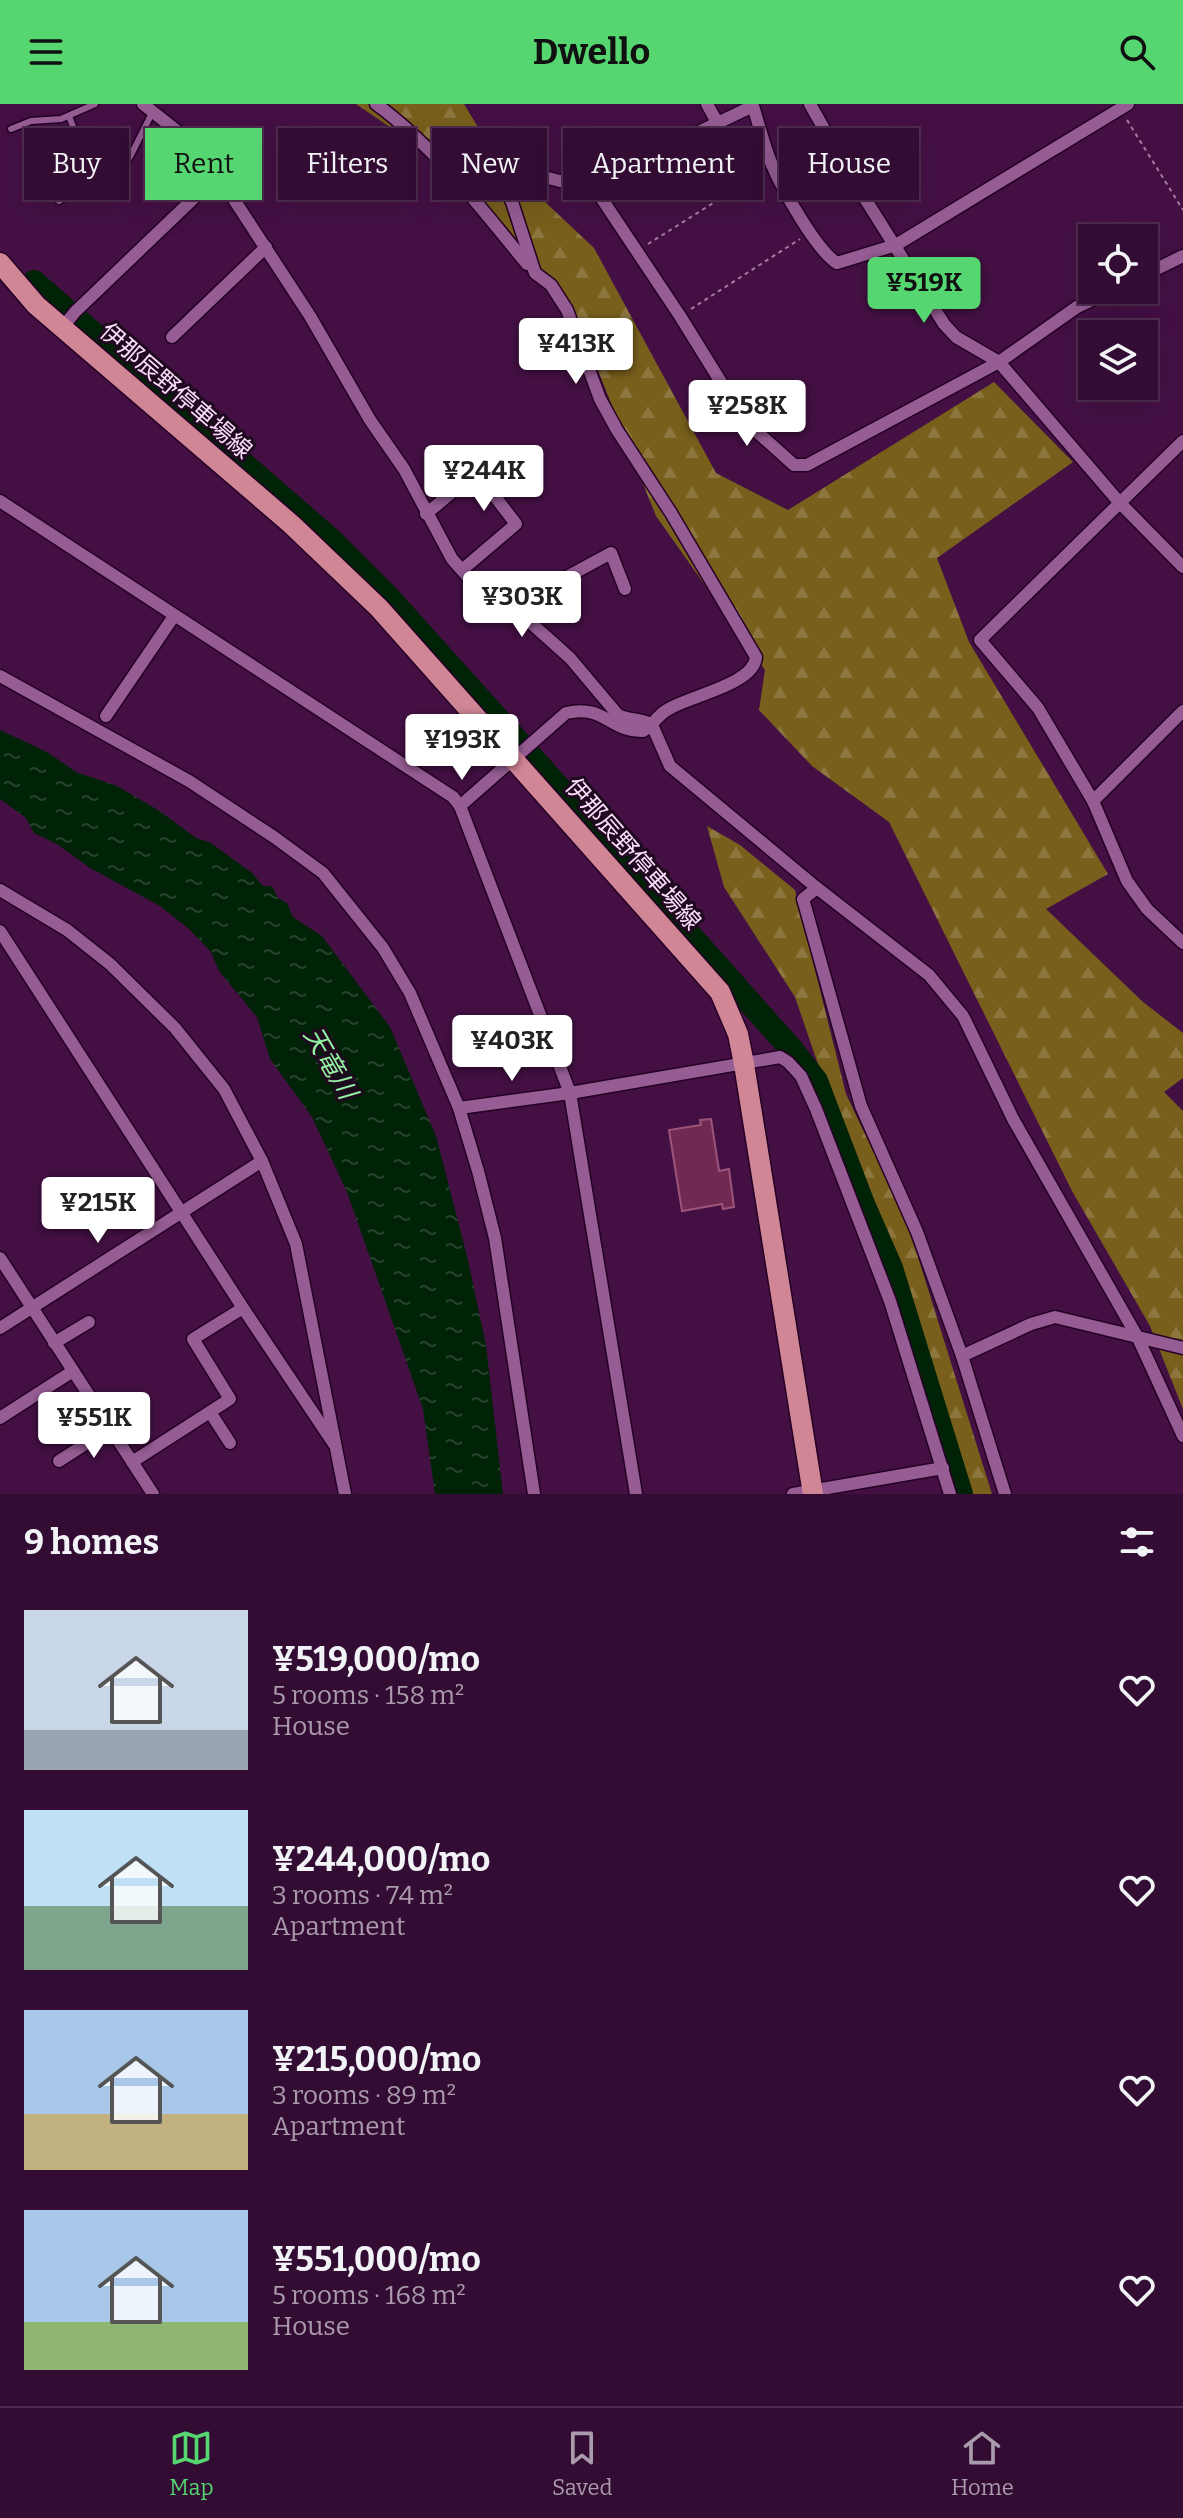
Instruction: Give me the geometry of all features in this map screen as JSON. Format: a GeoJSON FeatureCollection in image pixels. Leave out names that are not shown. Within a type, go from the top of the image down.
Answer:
{"type":"FeatureCollection","features":[{"type":"Feature","properties":{"kind":"main road","name":"伊那辰野停車場線"},"geometry":{"type":"LineString","coordinates":[[3,269],[62,328],[291,524],[379,608],[720,992],[738,1034],[744,1064],[806,1493]]}},
{"type":"Feature","properties":{"kind":"street"},"geometry":{"type":"LineString","coordinates":[[376,104],[396,119],[463,186],[535,273],[551,285],[567,310],[600,399],[617,430],[671,513],[756,657],[756,665],[745,676],[667,709],[643,731],[619,726],[597,712],[583,709],[566,713],[460,806]]}},
{"type":"Feature","properties":{"kind":"street"},"geometry":{"type":"LineString","coordinates":[[707,104],[718,124]]}},
{"type":"Feature","properties":{"kind":"street"},"geometry":{"type":"LineString","coordinates":[[810,104],[847,170],[944,324],[956,337],[999,362],[1119,502],[1183,567]]}},
{"type":"Feature","properties":{"kind":"street"},"geometry":{"type":"LineString","coordinates":[[709,128],[753,106],[772,166],[810,232],[827,257],[837,263],[896,245],[1124,106]]}},
{"type":"Feature","properties":{"kind":"street"},"geometry":{"type":"LineString","coordinates":[[148,108],[176,128]]}},
{"type":"Feature","properties":{"kind":"street"},"geometry":{"type":"LineString","coordinates":[[535,273],[512,202],[484,152],[487,140],[498,138],[540,176],[563,182]]}},
{"type":"Feature","properties":{"kind":"street"},"geometry":{"type":"LineString","coordinates":[[62,328],[192,200]]}},
{"type":"Feature","properties":{"kind":"street"},"geometry":{"type":"LineString","coordinates":[[235,200],[310,316],[370,420],[404,469],[452,559],[476,586],[522,615],[570,658],[618,715],[652,725],[670,766],[817,888],[929,975],[963,1016],[1013,1119],[1138,1338],[1183,1436]]}},
{"type":"Feature","properties":{"kind":"street"},"geometry":{"type":"LineString","coordinates":[[603,200],[745,421],[794,465],[807,465],[999,362],[1083,304]]}},
{"type":"Feature","properties":{"kind":"street"},"geometry":{"type":"LineString","coordinates":[[172,337],[266,247]]}},
{"type":"Feature","properties":{"kind":"street"},"geometry":{"type":"LineString","coordinates":[[1158,268],[1183,256]]}},
{"type":"Feature","properties":{"kind":"street"},"geometry":{"type":"LineString","coordinates":[[1183,441],[980,640],[1038,708],[1093,801],[1127,881],[1147,909],[1183,943]]}},
{"type":"Feature","properties":{"kind":"street"},"geometry":{"type":"LineString","coordinates":[[426,514],[476,472],[516,524],[462,570]]}},
{"type":"Feature","properties":{"kind":"street"},"geometry":{"type":"LineString","coordinates":[[0,501],[453,797],[460,806],[570,1093],[636,1494]]}},
{"type":"Feature","properties":{"kind":"street"},"geometry":{"type":"LineString","coordinates":[[522,615],[563,579],[611,553],[625,589]]}},
{"type":"Feature","properties":{"kind":"street"},"geometry":{"type":"LineString","coordinates":[[106,716],[174,616]]}},
{"type":"Feature","properties":{"kind":"street"},"geometry":{"type":"LineString","coordinates":[[0,676],[189,781],[274,837],[323,873],[383,948],[410,993],[459,1108],[495,1238],[534,1494]]}},
{"type":"Feature","properties":{"kind":"street"},"geometry":{"type":"LineString","coordinates":[[1093,801],[1183,711]]}},
{"type":"Feature","properties":{"kind":"street"},"geometry":{"type":"LineString","coordinates":[[817,888],[803,899],[861,1106],[917,1232],[962,1356],[1005,1494]]}},
{"type":"Feature","properties":{"kind":"street"},"geometry":{"type":"LineString","coordinates":[[0,890],[67,930],[110,964],[175,1028],[224,1089],[262,1161],[296,1244],[345,1494]]}},
{"type":"Feature","properties":{"kind":"street"},"geometry":{"type":"LineString","coordinates":[[0,931],[243,1308],[336,1446]]}},
{"type":"Feature","properties":{"kind":"street"},"geometry":{"type":"LineString","coordinates":[[459,1108],[570,1093],[780,1057],[801,1076],[890,1301],[950,1494]]}},
{"type":"Feature","properties":{"kind":"street"},"geometry":{"type":"LineString","coordinates":[[0,1328],[262,1161]]}},
{"type":"Feature","properties":{"kind":"street"},"geometry":{"type":"LineString","coordinates":[[0,1258],[5,1277],[32,1308],[149,1493]]}},
{"type":"Feature","properties":{"kind":"street"},"geometry":{"type":"LineString","coordinates":[[132,1462],[230,1399],[193,1339],[243,1308]]}},
{"type":"Feature","properties":{"kind":"street"},"geometry":{"type":"LineString","coordinates":[[962,1356],[1031,1324],[1055,1317],[1183,1348]]}},
{"type":"Feature","properties":{"kind":"street"},"geometry":{"type":"LineString","coordinates":[[54,1343],[89,1322]]}},
{"type":"Feature","properties":{"kind":"street"},"geometry":{"type":"LineString","coordinates":[[0,1418],[73,1371]]}},
{"type":"Feature","properties":{"kind":"street"},"geometry":{"type":"LineString","coordinates":[[210,1412],[230,1443]]}},
{"type":"Feature","properties":{"kind":"street"},"geometry":{"type":"LineString","coordinates":[[59,1461],[110,1428]]}},
{"type":"Feature","properties":{"kind":"street"},"geometry":{"type":"LineString","coordinates":[[806,1493],[943,1468]]}},
{"type":"Feature","properties":{"kind":"lane"},"geometry":{"type":"LineString","coordinates":[[11,129],[31,121],[61,119],[95,104]]}},
{"type":"Feature","properties":{"kind":"lane"},"geometry":{"type":"LineString","coordinates":[[129,157],[148,108]]}},
{"type":"Feature","properties":{"kind":"lane"},"geometry":{"type":"LineString","coordinates":[[69,116],[73,128]]}},
{"type":"Feature","properties":{"kind":"path"},"geometry":{"type":"LineString","coordinates":[[1124,106],[1183,210]]}},
{"type":"Feature","properties":{"kind":"path"},"geometry":{"type":"LineString","coordinates":[[636,251],[772,166]]}},
{"type":"Feature","properties":{"kind":"path"},"geometry":{"type":"LineString","coordinates":[[680,316],[810,232]]}},
{"type":"Feature","properties":{"kind":"green space"},"geometry":{"type":"Polygon","coordinates":[[[356,104],[464,104],[479,128],[432,128],[432,156],[416,145],[416,128],[391,128],[356,104]]]}},
{"type":"Feature","properties":{"kind":"green space"},"geometry":{"type":"Polygon","coordinates":[[[477,200],[543,200],[594,248],[716,473],[788,510],[994,382],[1073,462],[937,558],[969,642],[1108,874],[1046,909],[1143,1002],[1183,1033],[1183,1078],[1164,1092],[1183,1111],[1183,1409],[1150,1326],[1072,1191],[889,822],[812,766],[759,710],[765,670],[656,516],[589,348],[477,200]]]}},
{"type":"Feature","properties":{"kind":"green space"},"geometry":{"type":"Polygon","coordinates":[[[707,826],[740,845],[795,890],[846,1094],[908,1225],[992,1494],[968,1494],[899,1270],[847,1149],[795,997],[724,887],[707,826]]]}},
{"type":"Feature","properties":{"kind":"water","name":"天竜川"},"geometry":{"type":"Polygon","coordinates":[[[0,730],[47,752],[76,772],[117,786],[158,810],[196,838],[211,843],[252,873],[263,886],[272,886],[278,898],[287,903],[293,917],[322,936],[390,1027],[436,1136],[467,1256],[486,1345],[503,1494],[435,1494],[423,1409],[347,1192],[312,1117],[270,1059],[257,1017],[219,971],[211,952],[189,929],[160,906],[34,833],[26,818],[0,799],[0,730]]]}},
{"type":"Feature","properties":{"kind":"building"},"geometry":{"type":"Polygon","coordinates":[[[711,1119],[719,1171],[729,1169],[734,1207],[723,1209],[722,1204],[682,1211],[669,1130],[701,1125],[700,1120],[711,1119]]]}},
{"type":"Feature","properties":{"kind":"waterway"},"geometry":{"type":"LineString","coordinates":[[34,282],[331,540],[388,597],[522,746]]}},
{"type":"Feature","properties":{"kind":"waterway"},"geometry":{"type":"LineString","coordinates":[[528,753],[793,1051],[816,1081],[891,1268],[961,1494]]}}]}
